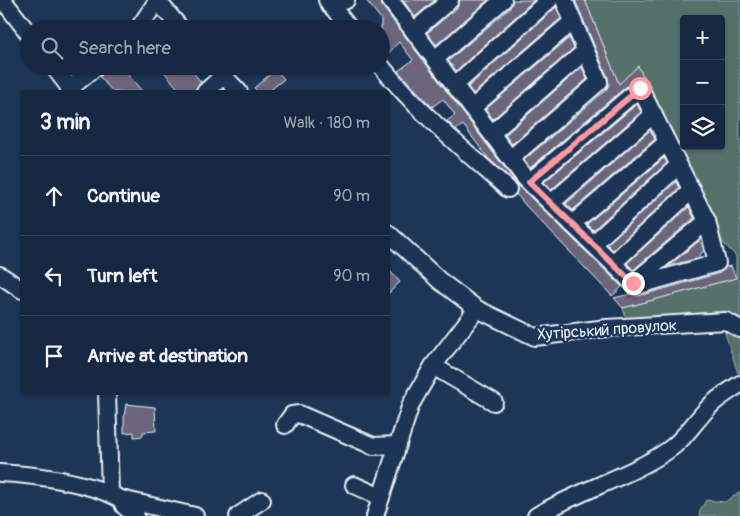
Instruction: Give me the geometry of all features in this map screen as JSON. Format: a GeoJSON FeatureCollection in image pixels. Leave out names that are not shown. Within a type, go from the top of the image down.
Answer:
{"type":"FeatureCollection","features":[{"type":"Feature","properties":{"kind":"street"},"geometry":{"type":"LineString","coordinates":[[3,0],[20,22]]}},
{"type":"Feature","properties":{"kind":"street"},"geometry":{"type":"LineString","coordinates":[[144,20],[157,0],[174,20]]}},
{"type":"Feature","properties":{"kind":"street"},"geometry":{"type":"LineString","coordinates":[[343,20],[330,2],[346,0]]}},
{"type":"Feature","properties":{"kind":"street"},"geometry":{"type":"LineString","coordinates":[[390,0],[529,182],[636,286],[717,263],[706,220],[640,88],[529,182]]}},
{"type":"Feature","properties":{"kind":"street"},"geometry":{"type":"LineString","coordinates":[[414,32],[450,0]]}},
{"type":"Feature","properties":{"kind":"street"},"geometry":{"type":"LineString","coordinates":[[435,59],[503,0]]}},
{"type":"Feature","properties":{"kind":"street"},"geometry":{"type":"LineString","coordinates":[[455,85],[549,0]]}},
{"type":"Feature","properties":{"kind":"street"},"geometry":{"type":"LineString","coordinates":[[511,158],[599,82],[564,0]]}},
{"type":"Feature","properties":{"kind":"street"},"geometry":{"type":"LineString","coordinates":[[472,108],[573,21]]}},
{"type":"Feature","properties":{"kind":"street"},"geometry":{"type":"LineString","coordinates":[[492,133],[586,51]]}},
{"type":"Feature","properties":{"kind":"street"},"geometry":{"type":"LineString","coordinates":[[59,75],[70,90]]}},
{"type":"Feature","properties":{"kind":"street"},"geometry":{"type":"LineString","coordinates":[[72,90],[88,75]]}},
{"type":"Feature","properties":{"kind":"street"},"geometry":{"type":"LineString","coordinates":[[206,90],[216,75]]}},
{"type":"Feature","properties":{"kind":"street"},"geometry":{"type":"LineString","coordinates":[[223,75],[237,90]]}},
{"type":"Feature","properties":{"kind":"street"},"geometry":{"type":"LineString","coordinates":[[389,75],[428,116],[508,189]]}},
{"type":"Feature","properties":{"kind":"street"},"geometry":{"type":"LineString","coordinates":[[551,203],[654,114]]}},
{"type":"Feature","properties":{"kind":"street"},"geometry":{"type":"LineString","coordinates":[[572,224],[667,142]]}},
{"type":"Feature","properties":{"kind":"street"},"geometry":{"type":"LineString","coordinates":[[593,244],[678,166]]}},
{"type":"Feature","properties":{"kind":"street"},"geometry":{"type":"LineString","coordinates":[[613,263],[692,190]]}},
{"type":"Feature","properties":{"kind":"street"},"geometry":{"type":"LineString","coordinates":[[633,283],[706,220]]}},
{"type":"Feature","properties":{"kind":"street","name":"Хутірський провулок"},"geometry":{"type":"LineString","coordinates":[[390,235],[440,281],[477,309],[535,337],[607,328],[726,321],[740,329]]}},
{"type":"Feature","properties":{"kind":"street"},"geometry":{"type":"LineString","coordinates":[[0,276],[20,289]]}},
{"type":"Feature","properties":{"kind":"street"},"geometry":{"type":"LineString","coordinates":[[375,516],[411,404],[434,366],[477,309]]}},
{"type":"Feature","properties":{"kind":"street"},"geometry":{"type":"LineString","coordinates":[[434,366],[494,402]]}},
{"type":"Feature","properties":{"kind":"street"},"geometry":{"type":"LineString","coordinates":[[536,516],[549,508],[602,485],[667,451],[682,440],[709,406],[740,384]]}},
{"type":"Feature","properties":{"kind":"street"},"geometry":{"type":"LineString","coordinates":[[107,395],[116,496],[136,516]]}},
{"type":"Feature","properties":{"kind":"street"},"geometry":{"type":"LineString","coordinates":[[285,425],[292,415],[299,414],[373,446],[397,445]]}},
{"type":"Feature","properties":{"kind":"street"},"geometry":{"type":"LineString","coordinates":[[0,473],[87,485],[116,496],[195,516]]}},
{"type":"Feature","properties":{"kind":"street"},"geometry":{"type":"LineString","coordinates":[[354,485],[381,497]]}},
{"type":"Feature","properties":{"kind":"street"},"geometry":{"type":"LineString","coordinates":[[238,516],[262,500]]}},
{"type":"Feature","properties":{"kind":"green space"},"geometry":{"type":"Polygon","coordinates":[[[585,0],[740,0],[740,373],[738,373],[725,333],[725,311],[626,319],[623,308],[736,278],[736,256],[724,244],[638,66],[619,84],[585,0]]]}},
{"type":"Feature","properties":{"kind":"green space"},"geometry":{"type":"Polygon","coordinates":[[[740,492],[740,516],[699,516],[706,500],[725,502],[740,492]]]}},
{"type":"Feature","properties":{"kind":"building"},"geometry":{"type":"Polygon","coordinates":[[[366,0],[380,0],[382,6],[517,184],[622,287],[612,296],[527,207],[516,194],[518,186],[515,182],[488,158],[463,125],[456,130],[447,121],[455,115],[443,99],[432,107],[398,71],[413,60],[399,42],[390,52],[390,20],[381,19],[366,0]]]}},
{"type":"Feature","properties":{"kind":"building"},"geometry":{"type":"Polygon","coordinates":[[[403,0],[435,0],[415,17],[403,0]]]}},
{"type":"Feature","properties":{"kind":"building"},"geometry":{"type":"Polygon","coordinates":[[[460,0],[488,0],[436,45],[427,33],[457,8],[460,0]]]}},
{"type":"Feature","properties":{"kind":"building"},"geometry":{"type":"Polygon","coordinates":[[[513,0],[534,0],[456,71],[448,61],[510,8],[513,0]]]}},
{"type":"Feature","properties":{"kind":"building"},"geometry":{"type":"Polygon","coordinates":[[[575,0],[585,0],[619,84],[638,66],[644,78],[634,80],[530,168],[524,160],[606,90],[609,85],[608,78],[575,0]]]}},
{"type":"Feature","properties":{"kind":"building"},"geometry":{"type":"Polygon","coordinates":[[[556,7],[561,18],[473,94],[468,87],[556,7]]]}},
{"type":"Feature","properties":{"kind":"building"},"geometry":{"type":"Polygon","coordinates":[[[569,38],[574,48],[493,119],[486,109],[569,38]]]}},
{"type":"Feature","properties":{"kind":"building"},"geometry":{"type":"Polygon","coordinates":[[[582,67],[587,79],[512,144],[505,135],[582,67]]]}},
{"type":"Feature","properties":{"kind":"building"},"geometry":{"type":"Polygon","coordinates":[[[102,75],[128,75],[141,90],[111,90],[100,77],[102,75]]]}},
{"type":"Feature","properties":{"kind":"building"},"geometry":{"type":"Polygon","coordinates":[[[167,75],[195,75],[201,82],[196,90],[179,90],[167,75]]]}},
{"type":"Feature","properties":{"kind":"building"},"geometry":{"type":"Polygon","coordinates":[[[269,75],[281,75],[284,79],[270,90],[256,90],[254,88],[269,75]]]}},
{"type":"Feature","properties":{"kind":"building"},"geometry":{"type":"Polygon","coordinates":[[[637,104],[641,112],[551,190],[544,182],[637,104]]]}},
{"type":"Feature","properties":{"kind":"building"},"geometry":{"type":"Polygon","coordinates":[[[650,130],[655,139],[573,210],[566,204],[650,130]]]}},
{"type":"Feature","properties":{"kind":"building"},"geometry":{"type":"Polygon","coordinates":[[[664,158],[667,163],[593,230],[587,224],[664,158]]]}},
{"type":"Feature","properties":{"kind":"building"},"geometry":{"type":"Polygon","coordinates":[[[676,182],[679,188],[613,250],[607,244],[676,182]]]}},
{"type":"Feature","properties":{"kind":"building"},"geometry":{"type":"Polygon","coordinates":[[[689,207],[694,218],[633,270],[627,263],[689,207]]]}},
{"type":"Feature","properties":{"kind":"building"},"geometry":{"type":"Polygon","coordinates":[[[699,241],[704,251],[695,259],[668,266],[699,241]]]}},
{"type":"Feature","properties":{"kind":"building"},"geometry":{"type":"Polygon","coordinates":[[[731,266],[736,278],[623,308],[614,298],[630,294],[639,296],[720,273],[726,267],[731,266]]]}},
{"type":"Feature","properties":{"kind":"building"},"geometry":{"type":"Polygon","coordinates":[[[390,271],[400,282],[390,292],[390,271]]]}},
{"type":"Feature","properties":{"kind":"building"},"geometry":{"type":"Polygon","coordinates":[[[126,404],[155,407],[156,431],[143,432],[143,436],[134,437],[134,432],[124,433],[126,404]]]}},
{"type":"Feature","properties":{"kind":"route"},"geometry":{"type":"LineString","coordinates":[[633,283],[529,182],[640,88]]}}]}
